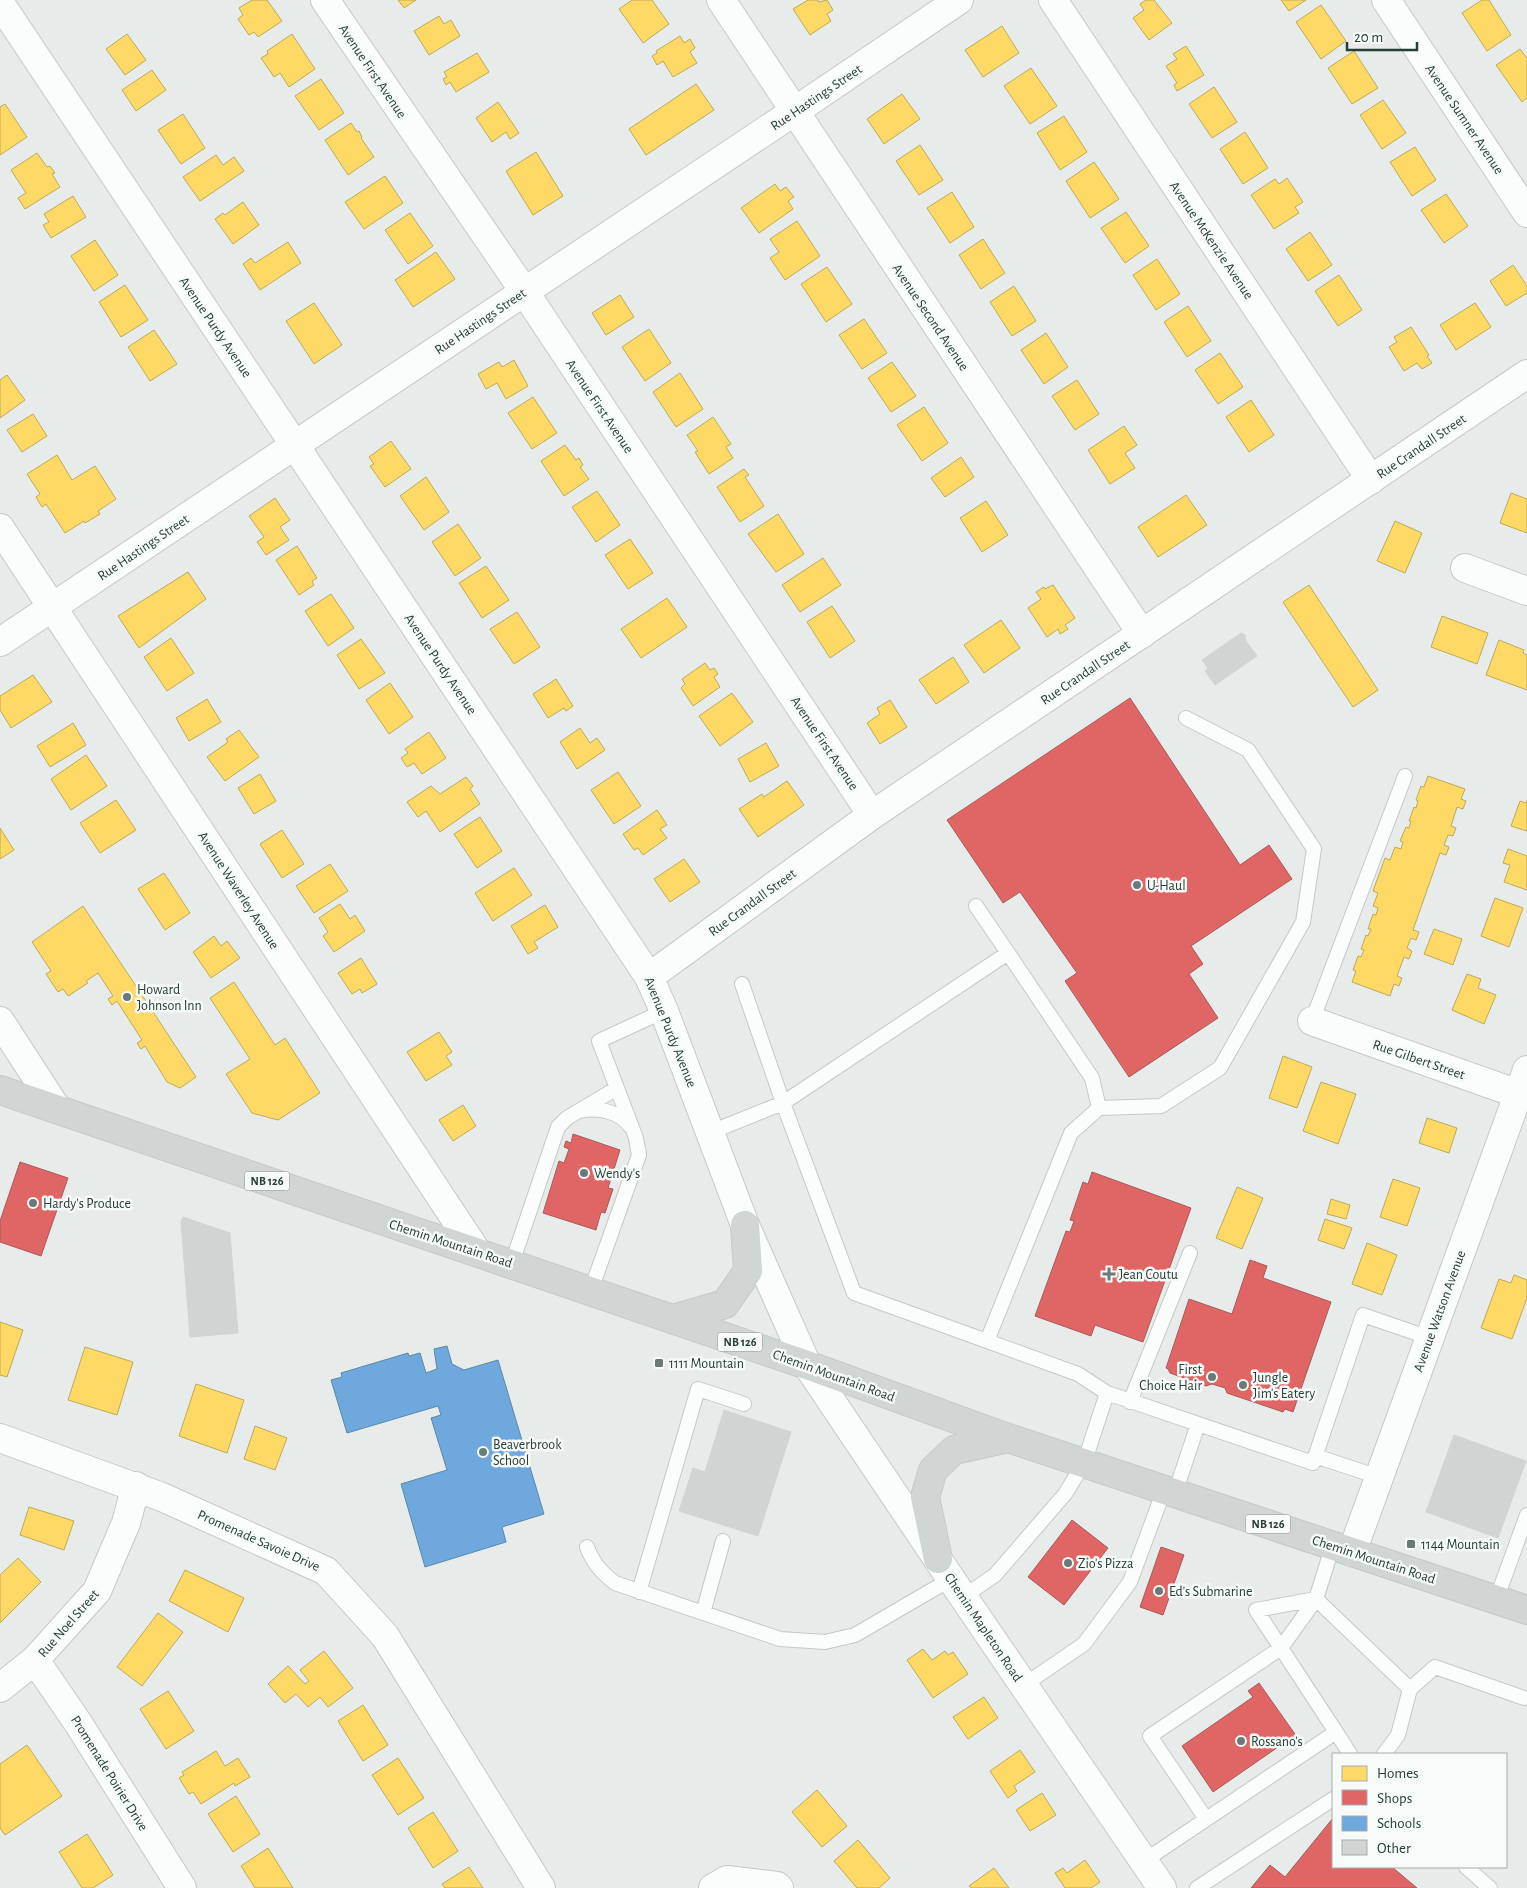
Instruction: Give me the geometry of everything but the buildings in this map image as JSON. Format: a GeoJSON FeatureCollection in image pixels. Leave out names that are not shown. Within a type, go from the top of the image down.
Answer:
{"type":"FeatureCollection","features":[{"type":"Feature","properties":{"kind":"main road","name":"Chemin Mountain Road"},"geometry":{"type":"LineString","coordinates":[[0,1090],[591,1290],[807,1365],[1008,1438],[1527,1610]]}},
{"type":"Feature","properties":{"kind":"main road"},"geometry":{"type":"LineString","coordinates":[[673,1319],[725,1304],[748,1272],[745,1225]]}},
{"type":"Feature","properties":{"kind":"main road"},"geometry":{"type":"LineString","coordinates":[[951,1578],[925,1498],[933,1470],[954,1450],[1008,1438]]}},
{"type":"Feature","properties":{"kind":"street","name":"Avenue First Avenue"},"geometry":{"type":"LineString","coordinates":[[325,0],[524,292],[872,815]]}},
{"type":"Feature","properties":{"kind":"street","name":"Avenue Second Avenue"},"geometry":{"type":"LineString","coordinates":[[721,0],[1142,634]]}},
{"type":"Feature","properties":{"kind":"street","name":"Rue Hastings Street"},"geometry":{"type":"LineString","coordinates":[[0,642],[959,0]]}},
{"type":"Feature","properties":{"kind":"street","name":"Avenue McKenzie Avenue"},"geometry":{"type":"LineString","coordinates":[[1053,0],[1371,480]]}},
{"type":"Feature","properties":{"kind":"street","name":"Avenue Sumner Avenue"},"geometry":{"type":"LineString","coordinates":[[1386,0],[1527,213]]}},
{"type":"Feature","properties":{"kind":"street","name":"Avenue Purdy Avenue"},"geometry":{"type":"LineString","coordinates":[[0,3],[649,977],[711,1132],[745,1225],[807,1365]]}},
{"type":"Feature","properties":{"kind":"street","name":"Rue Crandall Street"},"geometry":{"type":"LineString","coordinates":[[649,977],[872,815],[1527,374]]}},
{"type":"Feature","properties":{"kind":"street","name":"Avenue Waverley Avenue"},"geometry":{"type":"LineString","coordinates":[[0,528],[477,1252]]}},
{"type":"Feature","properties":{"kind":"street"},"geometry":{"type":"LineString","coordinates":[[1465,568],[1527,591]]}},
{"type":"Feature","properties":{"kind":"street"},"geometry":{"type":"LineString","coordinates":[[0,1021],[58,1109]]}},
{"type":"Feature","properties":{"kind":"street","name":"Rue Gilbert Street"},"geometry":{"type":"LineString","coordinates":[[1312,1022],[1524,1087]]}},
{"type":"Feature","properties":{"kind":"street","name":"Avenue Watson Avenue"},"geometry":{"type":"LineString","coordinates":[[1342,1549],[1379,1477],[1524,1087]]}},
{"type":"Feature","properties":{"kind":"street","name":"Chemin Mapleton Road"},"geometry":{"type":"LineString","coordinates":[[807,1365],[1162,1888]]}},
{"type":"Feature","properties":{"kind":"street","name":"Promenade Savoie Drive"},"geometry":{"type":"LineString","coordinates":[[0,1438],[136,1486],[326,1571],[385,1636],[541,1888]]}},
{"type":"Feature","properties":{"kind":"street","name":"Rue Noel Street"},"geometry":{"type":"LineString","coordinates":[[0,1688],[35,1660],[97,1591],[126,1523],[136,1486]]}},
{"type":"Feature","properties":{"kind":"street","name":"Promenade Poirier Drive"},"geometry":{"type":"LineString","coordinates":[[35,1660],[78,1723],[182,1888]]}},
{"type":"Feature","properties":{"kind":"street"},"geometry":{"type":"LineString","coordinates":[[713,1888],[727,1880],[777,1886],[778,1888]]}},
{"type":"Feature","properties":{"kind":"lane"},"geometry":{"type":"LineString","coordinates":[[987,1341],[1070,1132],[1099,1108],[1161,1106],[1220,1068],[1303,922],[1314,849],[1248,750],[1186,718]]}},
{"type":"Feature","properties":{"kind":"lane"},"geometry":{"type":"LineString","coordinates":[[1312,1022],[1405,776]]}},
{"type":"Feature","properties":{"kind":"lane"},"geometry":{"type":"LineString","coordinates":[[976,906],[1092,1078],[1099,1108]]}},
{"type":"Feature","properties":{"kind":"lane"},"geometry":{"type":"LineString","coordinates":[[711,1132],[783,1103],[1008,953]]}},
{"type":"Feature","properties":{"kind":"lane"},"geometry":{"type":"LineString","coordinates":[[742,984],[783,1103],[854,1293],[1078,1374],[1107,1394],[1313,1462],[1363,1315],[1430,1338]]}},
{"type":"Feature","properties":{"kind":"lane"},"geometry":{"type":"LineString","coordinates":[[591,1290],[639,1155],[636,1138],[599,1041],[664,1011]]}},
{"type":"Feature","properties":{"kind":"lane"},"geometry":{"type":"LineString","coordinates":[[512,1263],[558,1128],[567,1118],[617,1088]]}},
{"type":"Feature","properties":{"kind":"lane"},"geometry":{"type":"LineString","coordinates":[[579,1111],[590,1108],[616,1114],[626,1120],[632,1128]]}},
{"type":"Feature","properties":{"kind":"lane"},"geometry":{"type":"LineString","coordinates":[[1130,1402],[1190,1253]]}},
{"type":"Feature","properties":{"kind":"lane"},"geometry":{"type":"LineString","coordinates":[[639,1592],[698,1389],[744,1404]]}},
{"type":"Feature","properties":{"kind":"lane"},"geometry":{"type":"LineString","coordinates":[[587,1547],[592,1559],[601,1572],[615,1583],[780,1639],[825,1642],[855,1635],[951,1578],[995,1575],[1065,1494],[1084,1463],[1107,1394]]}},
{"type":"Feature","properties":{"kind":"lane"},"geometry":{"type":"LineString","coordinates":[[1024,1685],[1084,1644],[1130,1582],[1198,1424]]}},
{"type":"Feature","properties":{"kind":"lane"},"geometry":{"type":"LineString","coordinates":[[1316,1456],[1379,1477]]}},
{"type":"Feature","properties":{"kind":"lane"},"geometry":{"type":"LineString","coordinates":[[1496,1600],[1527,1515]]}},
{"type":"Feature","properties":{"kind":"lane"},"geometry":{"type":"LineString","coordinates":[[702,1613],[723,1541]]}},
{"type":"Feature","properties":{"kind":"lane"},"geometry":{"type":"LineString","coordinates":[[1206,1819],[1150,1736],[1281,1648],[1316,1599],[1342,1549]]}},
{"type":"Feature","properties":{"kind":"lane"},"geometry":{"type":"LineString","coordinates":[[1316,1599],[1256,1610],[1349,1753]]}},
{"type":"Feature","properties":{"kind":"lane"},"geometry":{"type":"LineString","coordinates":[[1316,1599],[1410,1688]]}},
{"type":"Feature","properties":{"kind":"lane"},"geometry":{"type":"LineString","coordinates":[[1385,1753],[1398,1735],[1410,1688],[1436,1667],[1524,1698]]}},
{"type":"Feature","properties":{"kind":"lane"},"geometry":{"type":"LineString","coordinates":[[1144,1861],[1336,1732]]}},
{"type":"Feature","properties":{"kind":"lane"},"geometry":{"type":"LineString","coordinates":[[1197,1888],[1332,1800]]}},
{"type":"Feature","properties":{"kind":"lane"},"geometry":{"type":"LineString","coordinates":[[1467,1868],[1490,1888]]}},
{"type":"Feature","properties":{"kind":"place","name":"U-Haul"},"geometry":{"type":"Point","coordinates":[1137,885]}},
{"type":"Feature","properties":{"kind":"place","name":"Howard Johnson Inn"},"geometry":{"type":"Point","coordinates":[127,997]}},
{"type":"Feature","properties":{"kind":"place","name":"Wendy's"},"geometry":{"type":"Point","coordinates":[584,1173]}},
{"type":"Feature","properties":{"kind":"place","name":"Hardy's Produce"},"geometry":{"type":"Point","coordinates":[33,1203]}},
{"type":"Feature","properties":{"kind":"place","name":"Jean Coutu"},"geometry":{"type":"Point","coordinates":[1109,1274]}},
{"type":"Feature","properties":{"kind":"place","name":"1111 Mountain"},"geometry":{"type":"Point","coordinates":[659,1363]}},
{"type":"Feature","properties":{"kind":"place","name":"First Choice Hair"},"geometry":{"type":"Point","coordinates":[1212,1377]}},
{"type":"Feature","properties":{"kind":"place","name":"Jungle Jim's Eatery"},"geometry":{"type":"Point","coordinates":[1243,1385]}},
{"type":"Feature","properties":{"kind":"place","name":"Beaverbrook School"},"geometry":{"type":"Point","coordinates":[483,1452]}},
{"type":"Feature","properties":{"kind":"place","name":"1144 Mountain"},"geometry":{"type":"Point","coordinates":[1411,1544]}},
{"type":"Feature","properties":{"kind":"place","name":"Zio's Pizza"},"geometry":{"type":"Point","coordinates":[1068,1563]}},
{"type":"Feature","properties":{"kind":"place","name":"Ed's Submarine"},"geometry":{"type":"Point","coordinates":[1159,1591]}},
{"type":"Feature","properties":{"kind":"place","name":"Rossano's"},"geometry":{"type":"Point","coordinates":[1241,1741]}}]}
